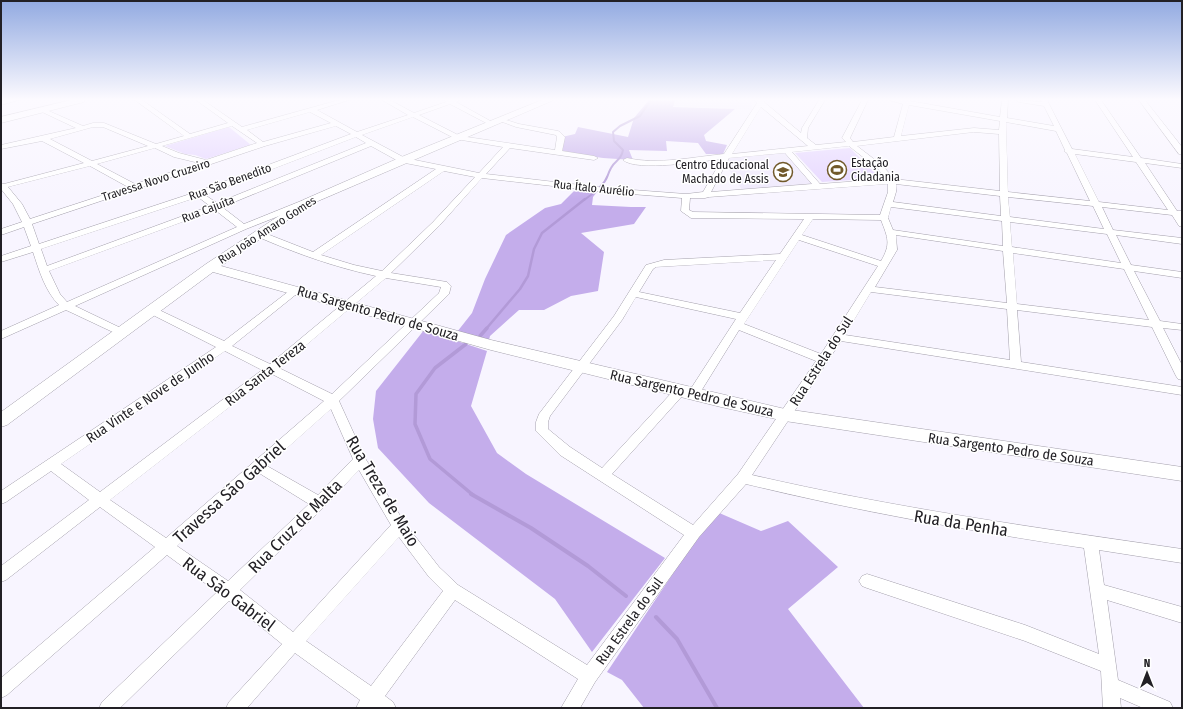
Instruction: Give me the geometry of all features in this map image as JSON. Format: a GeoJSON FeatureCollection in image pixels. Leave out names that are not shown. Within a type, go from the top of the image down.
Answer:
{"type":"FeatureCollection","features":[{"type":"Feature","properties":{"kind":"street"},"geometry":{"type":"LineString","coordinates":[[1,147],[62,133]]}},
{"type":"Feature","properties":{"kind":"street"},"geometry":{"type":"LineString","coordinates":[[125,133],[177,155],[193,158],[206,163]]}},
{"type":"Feature","properties":{"kind":"street"},"geometry":{"type":"LineString","coordinates":[[185,133],[190,137]]}},
{"type":"Feature","properties":{"kind":"street"},"geometry":{"type":"LineString","coordinates":[[120,332],[64,306],[57,299],[26,223],[14,199],[2,186],[203,133]]}},
{"type":"Feature","properties":{"kind":"street"},"geometry":{"type":"LineString","coordinates":[[245,133],[262,144]]}},
{"type":"Feature","properties":{"kind":"street","name":"Travessa Novo Cruzeiro"},"geometry":{"type":"LineString","coordinates":[[1,232],[262,144],[302,133]]}},
{"type":"Feature","properties":{"kind":"street","name":"Rua Ítalo Aurélio"},"geometry":{"type":"LineString","coordinates":[[353,133],[403,160],[441,169],[481,176],[606,190],[705,196],[891,181],[1178,213]]}},
{"type":"Feature","properties":{"kind":"street","name":"Rua São Benedito"},"geometry":{"type":"LineString","coordinates":[[1,259],[199,194],[362,133]]}},
{"type":"Feature","properties":{"kind":"street"},"geometry":{"type":"LineString","coordinates":[[449,133],[458,138],[594,158]]}},
{"type":"Feature","properties":{"kind":"street","name":"Rua João Amaro Gomes"},"geometry":{"type":"LineString","coordinates":[[1,421],[120,332],[211,267],[307,202],[403,160],[470,133]]}},
{"type":"Feature","properties":{"kind":"street"},"geometry":{"type":"LineString","coordinates":[[558,133],[561,137],[558,153]]}},
{"type":"Feature","properties":{"kind":"street"},"geometry":{"type":"LineString","coordinates":[[705,196],[741,133]]}},
{"type":"Feature","properties":{"kind":"street"},"geometry":{"type":"LineString","coordinates":[[799,133],[815,148]]}},
{"type":"Feature","properties":{"kind":"street"},"geometry":{"type":"LineString","coordinates":[[686,196],[685,210],[686,213],[691,215],[884,218],[893,189],[891,181],[884,171],[848,141],[848,133]]}},
{"type":"Feature","properties":{"kind":"street"},"geometry":{"type":"LineString","coordinates":[[897,139],[899,133]]}},
{"type":"Feature","properties":{"kind":"street"},"geometry":{"type":"LineString","coordinates":[[627,160],[640,163],[653,163],[787,151],[948,133]]}},
{"type":"Feature","properties":{"kind":"street"},"geometry":{"type":"LineString","coordinates":[[1002,133],[1004,194],[1016,364]]}},
{"type":"Feature","properties":{"kind":"street"},"geometry":{"type":"LineString","coordinates":[[1060,133],[1129,267],[1182,376]]}},
{"type":"Feature","properties":{"kind":"street"},"geometry":{"type":"LineString","coordinates":[[1120,133],[1138,160],[1178,213],[1182,224]]}},
{"type":"Feature","properties":{"kind":"street"},"geometry":{"type":"LineString","coordinates":[[1167,133],[1182,152]]}},
{"type":"Feature","properties":{"kind":"street"},"geometry":{"type":"LineString","coordinates":[[43,138],[134,187]]}},
{"type":"Feature","properties":{"kind":"street","name":"Rua Cajuíta"},"geometry":{"type":"LineString","coordinates":[[44,270],[215,207],[371,143]]}},
{"type":"Feature","properties":{"kind":"street","name":"Rua Santa Tereza"},"geometry":{"type":"LineString","coordinates":[[1,575],[271,369],[348,306],[436,224],[508,146]]}},
{"type":"Feature","properties":{"kind":"street"},"geometry":{"type":"LineString","coordinates":[[787,151],[818,186]]}},
{"type":"Feature","properties":{"kind":"street"},"geometry":{"type":"LineString","coordinates":[[1068,151],[1182,166]]}},
{"type":"Feature","properties":{"kind":"street"},"geometry":{"type":"LineString","coordinates":[[314,256],[441,169]]}},
{"type":"Feature","properties":{"kind":"street"},"geometry":{"type":"LineString","coordinates":[[199,194],[243,227]]}},
{"type":"Feature","properties":{"kind":"street"},"geometry":{"type":"LineString","coordinates":[[1,334],[243,227],[307,202]]}},
{"type":"Feature","properties":{"kind":"street"},"geometry":{"type":"LineString","coordinates":[[888,204],[1182,241]]}},
{"type":"Feature","properties":{"kind":"street"},"geometry":{"type":"LineString","coordinates":[[603,475],[687,392],[740,321],[812,216]]}},
{"type":"Feature","properties":{"kind":"street","name":"Rua Estrela do Sul"},"geometry":{"type":"LineString","coordinates":[[570,708],[589,676],[694,533],[743,478],[838,337],[884,265],[893,244],[884,218]]}},
{"type":"Feature","properties":{"kind":"street"},"geometry":{"type":"LineString","coordinates":[[890,232],[1182,275]]}},
{"type":"Feature","properties":{"kind":"street"},"geometry":{"type":"LineString","coordinates":[[259,234],[314,256],[344,266],[383,275]]}},
{"type":"Feature","properties":{"kind":"street"},"geometry":{"type":"LineString","coordinates":[[798,237],[884,265]]}},
{"type":"Feature","properties":{"kind":"street"},"geometry":{"type":"LineString","coordinates":[[694,533],[565,451],[542,430],[542,422],[545,414],[618,318],[634,294],[649,267],[664,263],[783,257]]}},
{"type":"Feature","properties":{"kind":"street","name":"Rua Sargento Pedro de Souza"},"geometry":{"type":"LineString","coordinates":[[211,267],[491,345],[721,401],[785,415],[1182,474]]}},
{"type":"Feature","properties":{"kind":"street","name":"Travessa São Gabriel"},"geometry":{"type":"LineString","coordinates":[[1,689],[166,547],[333,400],[444,294],[446,286],[444,284],[414,278],[383,275]]}},
{"type":"Feature","properties":{"kind":"street"},"geometry":{"type":"LineString","coordinates":[[868,289],[1182,327]]}},
{"type":"Feature","properties":{"kind":"street","name":"Rua Vinte e Nove de Junho"},"geometry":{"type":"LineString","coordinates":[[1,498],[225,346],[296,290]]}},
{"type":"Feature","properties":{"kind":"street"},"geometry":{"type":"LineString","coordinates":[[634,294],[740,321],[823,359]]}},
{"type":"Feature","properties":{"kind":"street"},"geometry":{"type":"LineString","coordinates":[[151,310],[333,400]]}},
{"type":"Feature","properties":{"kind":"street"},"geometry":{"type":"LineString","coordinates":[[838,337],[1182,390]]}},
{"type":"Feature","properties":{"kind":"street","name":"Rua Treze de Maio"},"geometry":{"type":"LineString","coordinates":[[333,400],[360,460],[399,526],[434,572],[453,590],[589,676]]}},
{"type":"Feature","properties":{"kind":"street","name":"Rua Cruz de Malta"},"geometry":{"type":"LineString","coordinates":[[108,708],[319,503],[360,460]]}},
{"type":"Feature","properties":{"kind":"street","name":"Rua São Gabriel"},"geometry":{"type":"LineString","coordinates":[[52,464],[100,500],[229,591],[369,703],[387,708]]}},
{"type":"Feature","properties":{"kind":"street"},"geometry":{"type":"LineString","coordinates":[[257,466],[319,503]]}},
{"type":"Feature","properties":{"kind":"street","name":"Rua da Penha"},"geometry":{"type":"LineString","coordinates":[[743,478],[801,493],[887,511],[1182,556]]}},
{"type":"Feature","properties":{"kind":"street"},"geometry":{"type":"LineString","coordinates":[[236,708],[399,526]]}},
{"type":"Feature","properties":{"kind":"street"},"geometry":{"type":"LineString","coordinates":[[1090,542],[1109,666],[1112,708]]}},
{"type":"Feature","properties":{"kind":"street"},"geometry":{"type":"LineString","coordinates":[[867,581],[1025,633],[1109,666]]}},
{"type":"Feature","properties":{"kind":"street"},"geometry":{"type":"LineString","coordinates":[[369,703],[453,590]]}},
{"type":"Feature","properties":{"kind":"street"},"geometry":{"type":"LineString","coordinates":[[1098,590],[1182,615]]}},
{"type":"Feature","properties":{"kind":"street"},"geometry":{"type":"LineString","coordinates":[[1110,685],[1164,708]]}},
{"type":"Feature","properties":{"kind":"shaded area"},"geometry":{"type":"Polygon","coordinates":[[[208,133],[236,133],[251,145],[206,159],[195,155],[185,154],[165,146],[208,133]]]}},
{"type":"Feature","properties":{"kind":"shaded area"},"geometry":{"type":"Polygon","coordinates":[[[575,133],[608,133],[628,137],[629,133],[706,133],[704,135],[706,141],[727,145],[723,154],[706,154],[698,143],[666,141],[667,151],[629,150],[633,160],[603,158],[563,152],[562,137],[575,133]]]}},
{"type":"Feature","properties":{"kind":"shaded area"},"geometry":{"type":"Polygon","coordinates":[[[850,148],[880,178],[822,182],[795,153],[850,148]]]}},
{"type":"Feature","properties":{"kind":"shaded area"},"geometry":{"type":"Polygon","coordinates":[[[785,152],[815,187],[744,193],[726,165],[731,157],[785,152]]]}},
{"type":"Feature","properties":{"kind":"shaded area"},"geometry":{"type":"Polygon","coordinates":[[[575,190],[597,192],[593,197],[592,205],[646,207],[634,224],[581,233],[604,252],[598,291],[571,296],[544,310],[519,310],[490,336],[489,340],[457,332],[472,313],[485,279],[506,235],[545,208],[561,204],[575,190]]]}},
{"type":"Feature","properties":{"kind":"shaded area"},"geometry":{"type":"Polygon","coordinates":[[[424,330],[487,351],[471,406],[497,453],[526,474],[665,558],[592,652],[555,599],[429,503],[378,448],[373,419],[376,391],[424,330]]]}},
{"type":"Feature","properties":{"kind":"shaded area"},"geometry":{"type":"Polygon","coordinates":[[[717,512],[761,531],[788,521],[838,567],[788,609],[864,708],[644,708],[622,680],[607,672],[678,566],[717,512]]]}},
{"type":"Feature","properties":{"kind":"waterway"},"geometry":{"type":"LineString","coordinates":[[600,187],[613,165],[621,156],[623,150],[614,141],[613,133]]}},
{"type":"Feature","properties":{"kind":"waterway"},"geometry":{"type":"LineString","coordinates":[[584,200],[595,192]]}},
{"type":"Feature","properties":{"kind":"waterway"},"geometry":{"type":"LineString","coordinates":[[486,329],[520,289],[528,276],[534,249],[542,233],[585,199]]}},
{"type":"Feature","properties":{"kind":"waterway"},"geometry":{"type":"LineString","coordinates":[[480,336],[487,328]]}},
{"type":"Feature","properties":{"kind":"waterway"},"geometry":{"type":"LineString","coordinates":[[466,344],[435,368],[416,394],[415,424],[430,459],[473,495]]}},
{"type":"Feature","properties":{"kind":"waterway"},"geometry":{"type":"LineString","coordinates":[[471,494],[531,528],[588,566],[626,596]]}},
{"type":"Feature","properties":{"kind":"waterway"},"geometry":{"type":"LineString","coordinates":[[656,617],[677,639],[717,708]]}},
{"type":"Feature","properties":{"kind":"place","name":"Estação Cidadania"},"geometry":{"type":"Point","coordinates":[837,170]}},
{"type":"Feature","properties":{"kind":"place","name":"Centro Educacional Machado de Assis"},"geometry":{"type":"Point","coordinates":[783,172]}}]}
